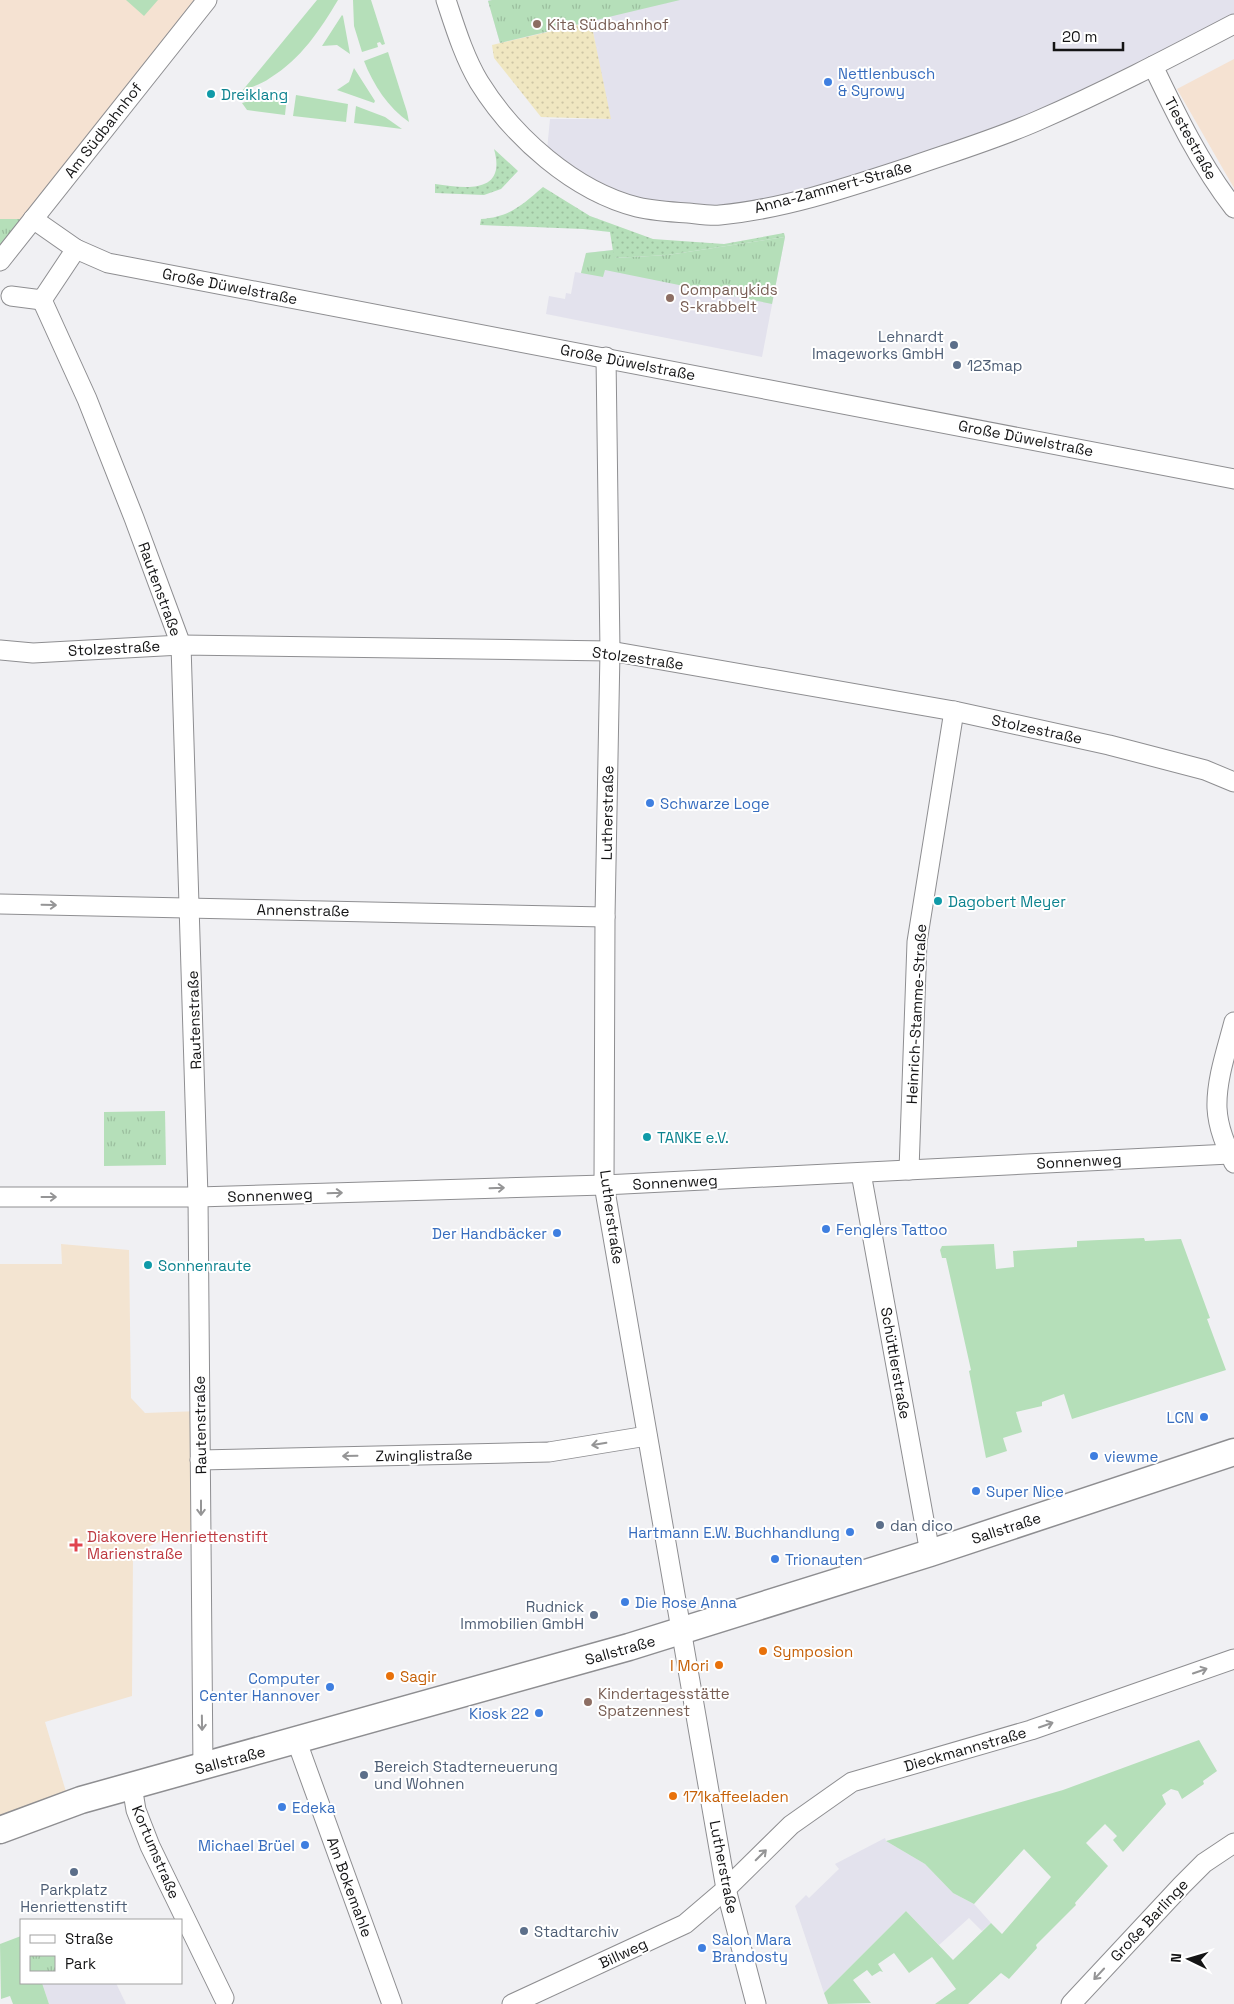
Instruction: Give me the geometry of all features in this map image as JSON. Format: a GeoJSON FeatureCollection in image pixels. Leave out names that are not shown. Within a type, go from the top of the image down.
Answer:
{"type":"FeatureCollection","features":[{"type":"Feature","properties":{"kind":"street","name":"Am Südbahnhof"},"geometry":{"type":"LineString","coordinates":[[0,260],[207,0]]}},
{"type":"Feature","properties":{"kind":"street","name":"Anna-Zammert-Straße"},"geometry":{"type":"LineString","coordinates":[[446,0],[458,35],[478,81],[501,113],[546,160],[608,197],[635,206],[658,211],[718,215],[781,205],[881,177],[1036,122],[1153,66],[1234,24]]}},
{"type":"Feature","properties":{"kind":"street","name":"Tiestestraße"},"geometry":{"type":"LineString","coordinates":[[1153,66],[1195,147],[1221,191],[1234,208]]}},
{"type":"Feature","properties":{"kind":"street","name":"Große Düwelstraße"},"geometry":{"type":"LineString","coordinates":[[33,219],[76,249],[108,263],[606,357],[1234,479]]}},
{"type":"Feature","properties":{"kind":"street"},"geometry":{"type":"LineString","coordinates":[[11,296],[42,300],[76,249]]}},
{"type":"Feature","properties":{"kind":"street","name":"Rautenstraße"},"geometry":{"type":"LineString","coordinates":[[42,300],[94,418],[181,644],[191,907],[198,1197],[203,1768]]}},
{"type":"Feature","properties":{"kind":"street","name":"Lutherstraße"},"geometry":{"type":"LineString","coordinates":[[606,357],[610,651],[605,918],[604,1185],[726,1890],[756,2004]]}},
{"type":"Feature","properties":{"kind":"street","name":"Stolzestraße"},"geometry":{"type":"LineString","coordinates":[[0,650],[34,653],[181,644],[610,651],[954,711],[1109,745],[1205,770],[1234,782]]}},
{"type":"Feature","properties":{"kind":"street","name":"Heinrich-Stamme-Straße"},"geometry":{"type":"LineString","coordinates":[[909,1170],[917,942],[954,711]]}},
{"type":"Feature","properties":{"kind":"street","name":"Annenstraße"},"geometry":{"type":"LineString","coordinates":[[0,904],[605,918]]}},
{"type":"Feature","properties":{"kind":"street"},"geometry":{"type":"LineString","coordinates":[[1232,1159],[1222,1136],[1217,1109],[1219,1086],[1234,1022]]}},
{"type":"Feature","properties":{"kind":"street","name":"Sonnenweg"},"geometry":{"type":"LineString","coordinates":[[0,1196],[198,1197],[604,1185],[909,1170],[1232,1159]]}},
{"type":"Feature","properties":{"kind":"street","name":"Schüttlerstraße"},"geometry":{"type":"LineString","coordinates":[[861,1173],[930,1552]]}},
{"type":"Feature","properties":{"kind":"street","name":"Zwinglistraße"},"geometry":{"type":"LineString","coordinates":[[200,1460],[549,1452],[647,1436]]}},
{"type":"Feature","properties":{"kind":"street","name":"Sallstraße"},"geometry":{"type":"LineString","coordinates":[[0,1830],[81,1800],[297,1742],[681,1631],[930,1552],[1234,1452]]}},
{"type":"Feature","properties":{"kind":"street","name":"Dieckmannstraße"},"geometry":{"type":"LineString","coordinates":[[726,1890],[791,1825],[852,1782],[1031,1730],[1234,1659]]}},
{"type":"Feature","properties":{"kind":"street","name":"Am Bokemahle"},"geometry":{"type":"LineString","coordinates":[[297,1742],[392,2004]]}},
{"type":"Feature","properties":{"kind":"street","name":"Kortumstraße"},"geometry":{"type":"LineString","coordinates":[[132,1786],[136,1810],[150,1846],[224,1998]]}},
{"type":"Feature","properties":{"kind":"street","name":"Große Barlinge"},"geometry":{"type":"LineString","coordinates":[[1071,2004],[1182,1885],[1204,1864],[1234,1843]]}},
{"type":"Feature","properties":{"kind":"street","name":"Billweg"},"geometry":{"type":"LineString","coordinates":[[512,2004],[685,1924],[726,1890]]}},
{"type":"Feature","properties":{"kind":"shaded area"},"geometry":{"type":"Polygon","coordinates":[[[0,0],[207,0],[33,219],[0,219],[0,0]]]}},
{"type":"Feature","properties":{"kind":"shaded area"},"geometry":{"type":"Polygon","coordinates":[[[488,0],[1234,0],[1234,24],[1098,93],[781,205],[658,211],[546,160],[550,119],[610,119],[591,22],[500,43],[488,0]]]}},
{"type":"Feature","properties":{"kind":"shaded area"},"geometry":{"type":"Polygon","coordinates":[[[1234,59],[1234,188],[1177,89],[1234,59]]]}},
{"type":"Feature","properties":{"kind":"shaded area","name":"Companykids S-krabbelt"},"geometry":{"type":"Polygon","coordinates":[[[785,237],[762,357],[546,314],[549,296],[565,299],[566,293],[571,294],[575,272],[581,273],[586,253],[613,250],[615,258],[668,255],[785,237]]]}},
{"type":"Feature","properties":{"kind":"shaded area","name":"Diakovere Henriettenstift Marienstraße"},"geometry":{"type":"Polygon","coordinates":[[[61,1244],[129,1250],[131,1398],[145,1413],[200,1411],[200,1533],[171,1536],[133,1554],[132,1696],[45,1722],[70,1805],[0,1830],[0,1264],[62,1264],[61,1244]]]}},
{"type":"Feature","properties":{"kind":"shaded area"},"geometry":{"type":"Polygon","coordinates":[[[885,1838],[886,1841],[925,1864],[953,1893],[974,1904],[991,1923],[982,1931],[969,1918],[939,1945],[906,1911],[824,1993],[795,1906],[806,1895],[809,1898],[839,1869],[835,1864],[885,1838]]]}},
{"type":"Feature","properties":{"kind":"shaded area"},"geometry":{"type":"Polygon","coordinates":[[[42,1984],[116,1984],[126,2004],[49,2004],[42,1984]]]}},
{"type":"Feature","properties":{"kind":"green space"},"geometry":{"type":"Polygon","coordinates":[[[126,0],[158,0],[144,16],[126,0]]]}},
{"type":"Feature","properties":{"kind":"green space"},"geometry":{"type":"Polygon","coordinates":[[[317,0],[338,0],[309,43],[281,70],[264,82],[242,91],[317,0]]]}},
{"type":"Feature","properties":{"kind":"green space"},"geometry":{"type":"Polygon","coordinates":[[[353,0],[371,0],[385,44],[377,43],[378,47],[362,52],[354,26],[353,0]]]}},
{"type":"Feature","properties":{"kind":"green space","name":"Kita Südbahnhof"},"geometry":{"type":"Polygon","coordinates":[[[680,0],[500,43],[488,1],[680,0]]]}},
{"type":"Feature","properties":{"kind":"green space"},"geometry":{"type":"Polygon","coordinates":[[[342,15],[350,54],[337,45],[322,46],[342,15]]]}},
{"type":"Feature","properties":{"kind":"green space"},"geometry":{"type":"Polygon","coordinates":[[[388,52],[409,122],[394,110],[382,95],[364,61],[388,52]]]}},
{"type":"Feature","properties":{"kind":"green space"},"geometry":{"type":"Polygon","coordinates":[[[354,68],[375,101],[374,103],[337,90],[349,82],[354,68]]]}},
{"type":"Feature","properties":{"kind":"green space"},"geometry":{"type":"Polygon","coordinates":[[[296,95],[348,104],[346,122],[293,116],[296,95]]]}},
{"type":"Feature","properties":{"kind":"green space"},"geometry":{"type":"Polygon","coordinates":[[[287,96],[285,115],[247,110],[242,103],[260,98],[287,96]]]}},
{"type":"Feature","properties":{"kind":"green space"},"geometry":{"type":"Polygon","coordinates":[[[356,106],[385,117],[402,129],[354,123],[356,106]]]}},
{"type":"Feature","properties":{"kind":"green space"},"geometry":{"type":"Polygon","coordinates":[[[494,149],[518,171],[501,189],[484,195],[435,193],[435,184],[470,187],[489,181],[494,174],[496,164],[494,149]]]}},
{"type":"Feature","properties":{"kind":"green space"},"geometry":{"type":"Polygon","coordinates":[[[543,187],[590,216],[653,239],[724,244],[784,233],[785,237],[668,255],[614,258],[610,232],[583,229],[480,225],[481,219],[508,213],[522,205],[543,187]]]}},
{"type":"Feature","properties":{"kind":"green space"},"geometry":{"type":"Polygon","coordinates":[[[0,219],[33,219],[0,260],[0,219]]]}},
{"type":"Feature","properties":{"kind":"green space"},"geometry":{"type":"Polygon","coordinates":[[[785,237],[772,304],[605,270],[603,277],[581,273],[586,253],[613,250],[615,258],[668,255],[785,237]]]}},
{"type":"Feature","properties":{"kind":"green space"},"geometry":{"type":"Polygon","coordinates":[[[165,1111],[166,1165],[104,1166],[104,1112],[165,1111]]]}},
{"type":"Feature","properties":{"kind":"green space"},"geometry":{"type":"Polygon","coordinates":[[[1144,1238],[1145,1241],[1181,1239],[1210,1318],[1207,1319],[1226,1370],[1072,1419],[1064,1394],[1042,1402],[1042,1406],[1016,1412],[1022,1432],[1003,1438],[1007,1451],[986,1458],[969,1371],[971,1370],[946,1258],[942,1258],[940,1250],[942,1246],[994,1244],[996,1269],[1014,1267],[1013,1251],[1077,1247],[1077,1241],[1144,1238]]]}},
{"type":"Feature","properties":{"kind":"green space"},"geometry":{"type":"Polygon","coordinates":[[[1199,1740],[1217,1771],[1203,1781],[1204,1784],[1182,1799],[1178,1791],[1171,1789],[1162,1795],[1166,1804],[1123,1852],[1113,1840],[1117,1836],[1105,1824],[1086,1843],[1108,1866],[1075,1903],[1076,1905],[1036,1945],[1037,1948],[1009,1979],[1001,1973],[968,2004],[935,2004],[956,1989],[932,1957],[909,1973],[894,1953],[878,1964],[883,1972],[880,1971],[872,1976],[867,1970],[853,1980],[871,2003],[828,2004],[824,1993],[906,1911],[953,1960],[991,1923],[1002,1934],[1051,1877],[1024,1849],[974,1904],[953,1893],[925,1864],[886,1841],[1063,1790],[1199,1740]]]}},
{"type":"Feature","properties":{"kind":"green space"},"geometry":{"type":"Polygon","coordinates":[[[20,1936],[20,1984],[42,1984],[49,2004],[13,2004],[10,1996],[1,1999],[0,1944],[20,1936]]]}},
{"type":"Feature","properties":{"kind":"sand"},"geometry":{"type":"Polygon","coordinates":[[[591,22],[611,119],[541,117],[494,58],[492,45],[591,22]]]}},
{"type":"Feature","properties":{"kind":"place","name":"Kita Südbahnhof"},"geometry":{"type":"Point","coordinates":[537,24]}},
{"type":"Feature","properties":{"kind":"place","name":"Nettlenbusch & Syrowy"},"geometry":{"type":"Point","coordinates":[828,82]}},
{"type":"Feature","properties":{"kind":"place","name":"Dreiklang"},"geometry":{"type":"Point","coordinates":[211,94]}},
{"type":"Feature","properties":{"kind":"place","name":"Companykids S-krabbelt"},"geometry":{"type":"Point","coordinates":[670,298]}},
{"type":"Feature","properties":{"kind":"place","name":"Lehnardt Imageworks GmbH"},"geometry":{"type":"Point","coordinates":[954,345]}},
{"type":"Feature","properties":{"kind":"place","name":"123map"},"geometry":{"type":"Point","coordinates":[957,365]}},
{"type":"Feature","properties":{"kind":"place","name":"Schwarze Loge"},"geometry":{"type":"Point","coordinates":[650,803]}},
{"type":"Feature","properties":{"kind":"place","name":"Dagobert Meyer"},"geometry":{"type":"Point","coordinates":[938,901]}},
{"type":"Feature","properties":{"kind":"place","name":"TANKE e.V."},"geometry":{"type":"Point","coordinates":[647,1137]}},
{"type":"Feature","properties":{"kind":"place","name":"Fenglers Tattoo"},"geometry":{"type":"Point","coordinates":[826,1229]}},
{"type":"Feature","properties":{"kind":"place","name":"Der Handbäcker"},"geometry":{"type":"Point","coordinates":[557,1233]}},
{"type":"Feature","properties":{"kind":"place","name":"Sonnenraute"},"geometry":{"type":"Point","coordinates":[148,1265]}},
{"type":"Feature","properties":{"kind":"place","name":"LCN"},"geometry":{"type":"Point","coordinates":[1204,1417]}},
{"type":"Feature","properties":{"kind":"place","name":"viewme"},"geometry":{"type":"Point","coordinates":[1094,1456]}},
{"type":"Feature","properties":{"kind":"place","name":"Super Nice"},"geometry":{"type":"Point","coordinates":[976,1491]}},
{"type":"Feature","properties":{"kind":"place","name":"dan dico"},"geometry":{"type":"Point","coordinates":[880,1525]}},
{"type":"Feature","properties":{"kind":"place","name":"Hartmann E.W. Buchhandlung"},"geometry":{"type":"Point","coordinates":[850,1532]}},
{"type":"Feature","properties":{"kind":"place","name":"Diakovere Henriettenstift Marienstraße"},"geometry":{"type":"Point","coordinates":[76,1545]}},
{"type":"Feature","properties":{"kind":"place","name":"Trionauten"},"geometry":{"type":"Point","coordinates":[775,1559]}},
{"type":"Feature","properties":{"kind":"place","name":"Die Rose Anna"},"geometry":{"type":"Point","coordinates":[625,1602]}},
{"type":"Feature","properties":{"kind":"place","name":"Rudnick Immobilien GmbH"},"geometry":{"type":"Point","coordinates":[594,1615]}},
{"type":"Feature","properties":{"kind":"place","name":"Symposion"},"geometry":{"type":"Point","coordinates":[763,1651]}},
{"type":"Feature","properties":{"kind":"place","name":"I Mori"},"geometry":{"type":"Point","coordinates":[719,1665]}},
{"type":"Feature","properties":{"kind":"place","name":"Sagir"},"geometry":{"type":"Point","coordinates":[390,1676]}},
{"type":"Feature","properties":{"kind":"place","name":"Computer Center Hannover"},"geometry":{"type":"Point","coordinates":[330,1687]}},
{"type":"Feature","properties":{"kind":"place","name":"Kindertagesstätte Spatzennest"},"geometry":{"type":"Point","coordinates":[588,1702]}},
{"type":"Feature","properties":{"kind":"place","name":"Kiosk 22"},"geometry":{"type":"Point","coordinates":[539,1713]}},
{"type":"Feature","properties":{"kind":"place","name":"Bereich Stadterneuerung und Wohnen"},"geometry":{"type":"Point","coordinates":[364,1775]}},
{"type":"Feature","properties":{"kind":"place","name":"171kaffeeladen"},"geometry":{"type":"Point","coordinates":[673,1796]}},
{"type":"Feature","properties":{"kind":"place","name":"Edeka"},"geometry":{"type":"Point","coordinates":[282,1807]}},
{"type":"Feature","properties":{"kind":"place","name":"Michael Brüel"},"geometry":{"type":"Point","coordinates":[305,1845]}},
{"type":"Feature","properties":{"kind":"place","name":"Parkplatz Henriettenstift"},"geometry":{"type":"Point","coordinates":[74,1872]}},
{"type":"Feature","properties":{"kind":"place","name":"Stadtarchiv"},"geometry":{"type":"Point","coordinates":[524,1931]}},
{"type":"Feature","properties":{"kind":"place","name":"Salon Mara Brandosty"},"geometry":{"type":"Point","coordinates":[702,1948]}}]}
